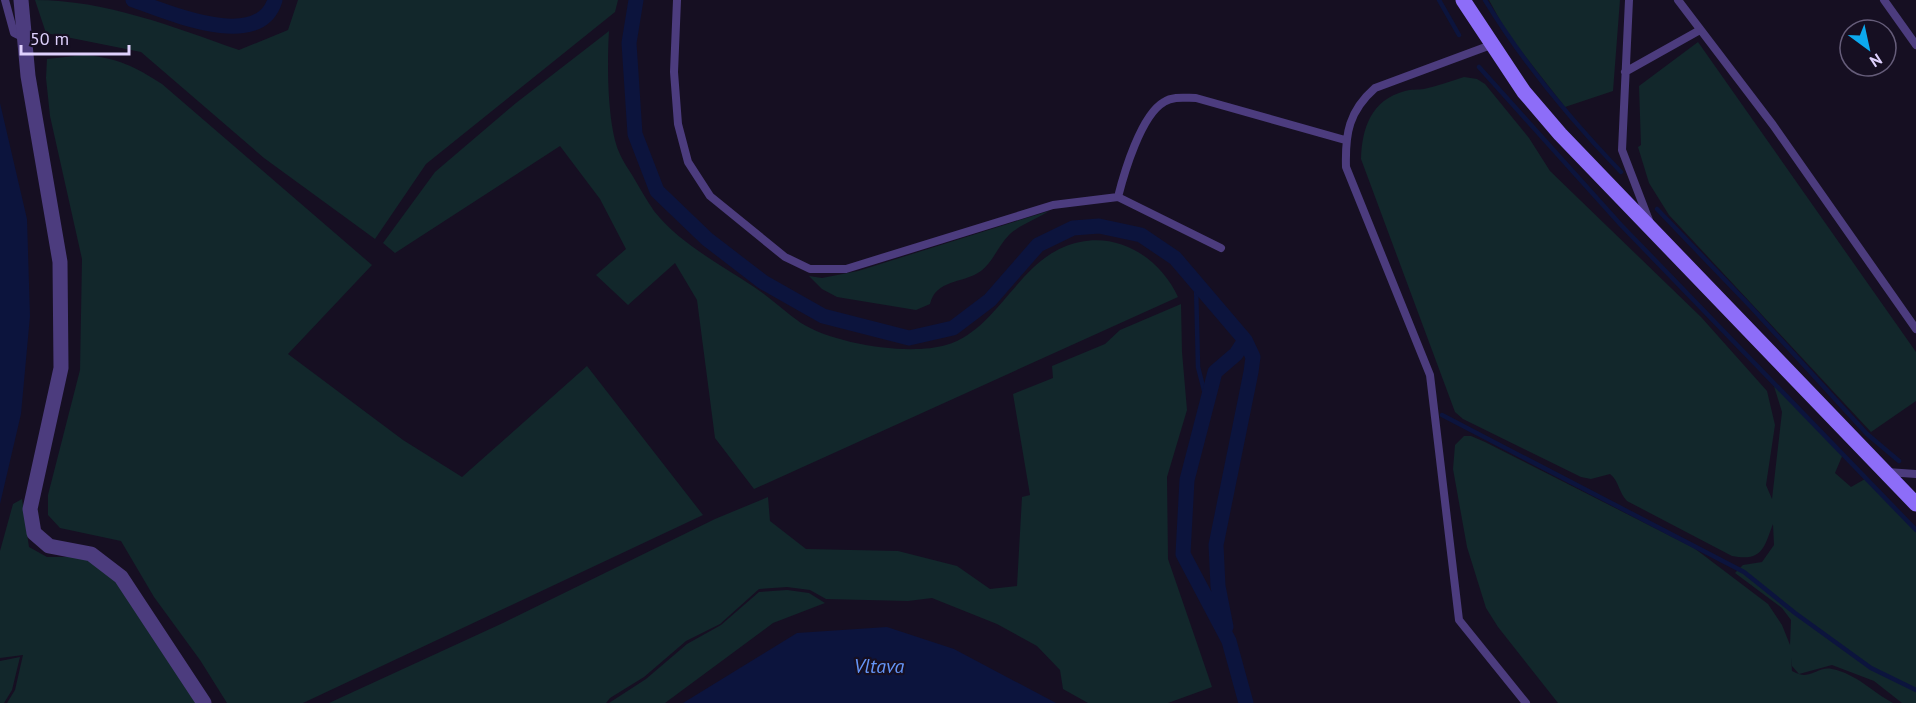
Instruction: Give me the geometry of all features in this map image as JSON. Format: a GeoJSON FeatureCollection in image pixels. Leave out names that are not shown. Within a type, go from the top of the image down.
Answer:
{"type":"FeatureCollection","features":[{"type":"Feature","properties":{"kind":"main road"},"geometry":{"type":"LineString","coordinates":[[1464,0],[1491,45],[1524,92],[1560,134],[1916,504]]}},
{"type":"Feature","properties":{"kind":"street"},"geometry":{"type":"LineString","coordinates":[[21,0],[24,38],[60,261],[61,368],[30,509],[34,533],[49,546],[91,554],[121,577],[204,703]]}},
{"type":"Feature","properties":{"kind":"lane"},"geometry":{"type":"LineString","coordinates":[[5,0],[14,33],[24,38]]}},
{"type":"Feature","properties":{"kind":"lane"},"geometry":{"type":"LineString","coordinates":[[677,0],[674,72],[678,124],[688,162],[710,196],[785,257],[810,269],[846,269],[1053,205],[1118,197],[1221,248]]}},
{"type":"Feature","properties":{"kind":"lane"},"geometry":{"type":"LineString","coordinates":[[1629,0],[1623,150],[1654,234]]}},
{"type":"Feature","properties":{"kind":"lane"},"geometry":{"type":"LineString","coordinates":[[1678,0],[1773,125],[1916,329]]}},
{"type":"Feature","properties":{"kind":"lane"},"geometry":{"type":"LineString","coordinates":[[1884,0],[1916,45]]}},
{"type":"Feature","properties":{"kind":"lane"},"geometry":{"type":"LineString","coordinates":[[1625,72],[1701,30]]}},
{"type":"Feature","properties":{"kind":"lane"},"geometry":{"type":"LineString","coordinates":[[1491,45],[1375,88],[1353,113],[1345,140],[1346,166],[1430,375],[1459,620],[1526,703]]}},
{"type":"Feature","properties":{"kind":"lane"},"geometry":{"type":"LineString","coordinates":[[1118,197],[1126,167],[1147,121],[1163,102],[1177,98],[1196,98],[1345,140]]}},
{"type":"Feature","properties":{"kind":"lane"},"geometry":{"type":"LineString","coordinates":[[1884,472],[1916,474]]}},
{"type":"Feature","properties":{"kind":"green space"},"geometry":{"type":"Polygon","coordinates":[[[35,0],[88,5],[139,16],[239,50],[288,30],[298,0],[618,0],[615,12],[426,164],[375,239],[264,158],[141,52],[46,33],[35,0]]]}},
{"type":"Feature","properties":{"kind":"green space"},"geometry":{"type":"Polygon","coordinates":[[[1489,0],[1620,0],[1613,91],[1565,107],[1507,33],[1489,0]]]}},
{"type":"Feature","properties":{"kind":"green space"},"geometry":{"type":"Polygon","coordinates":[[[609,31],[609,93],[615,140],[622,159],[654,211],[664,223],[688,243],[760,291],[801,323],[815,330],[832,337],[872,346],[912,349],[946,345],[982,324],[1041,261],[1059,249],[1080,242],[1096,240],[1125,246],[1151,261],[1171,284],[1178,297],[754,489],[715,438],[697,300],[675,263],[628,305],[596,275],[626,249],[600,199],[560,146],[395,253],[383,243],[435,172],[516,103],[609,31]]]}},
{"type":"Feature","properties":{"kind":"green space"},"geometry":{"type":"Polygon","coordinates":[[[1698,42],[1916,352],[1916,401],[1871,432],[1669,215],[1649,183],[1638,147],[1641,145],[1639,86],[1698,42]]]}},
{"type":"Feature","properties":{"kind":"green space"},"geometry":{"type":"Polygon","coordinates":[[[84,55],[107,58],[125,64],[162,84],[372,265],[288,354],[403,440],[462,477],[587,366],[703,515],[303,703],[227,703],[200,660],[154,597],[121,541],[60,528],[48,515],[48,495],[80,370],[82,259],[50,116],[46,78],[47,59],[84,55]]]}},
{"type":"Feature","properties":{"kind":"green space"},"geometry":{"type":"Polygon","coordinates":[[[1464,77],[1477,79],[1485,84],[1529,138],[1550,171],[1701,317],[1767,391],[1775,425],[1766,485],[1772,499],[1782,412],[1773,383],[1843,454],[1835,473],[1851,487],[1865,479],[1916,531],[1916,703],[1902,703],[1874,681],[1832,665],[1799,674],[1804,675],[1826,669],[1841,671],[1893,703],[1558,703],[1498,627],[1486,608],[1467,547],[1453,469],[1455,445],[1464,436],[1471,436],[1485,442],[1694,548],[1768,604],[1782,625],[1790,645],[1791,620],[1782,608],[1735,573],[1743,565],[1762,562],[1774,545],[1773,524],[1764,546],[1756,555],[1732,556],[1627,501],[1610,474],[1591,479],[1581,477],[1463,419],[1455,412],[1361,159],[1366,126],[1376,108],[1393,95],[1424,89],[1464,77]]]}},
{"type":"Feature","properties":{"kind":"green space"},"geometry":{"type":"Polygon","coordinates":[[[1049,211],[1009,235],[981,271],[944,286],[933,296],[930,304],[916,310],[837,297],[822,289],[809,276],[822,278],[858,271],[1049,211]]]}},
{"type":"Feature","properties":{"kind":"green space"},"geometry":{"type":"Polygon","coordinates":[[[1181,304],[1187,410],[1167,477],[1168,559],[1212,687],[1168,703],[1088,703],[1063,689],[1060,670],[1037,646],[997,624],[932,598],[908,601],[826,599],[810,590],[787,587],[759,589],[720,624],[686,641],[644,677],[610,698],[606,703],[329,703],[503,623],[715,519],[768,497],[770,521],[806,549],[898,551],[957,566],[990,589],[1017,586],[1022,497],[1030,495],[1013,394],[1053,378],[1052,366],[1105,344],[1120,330],[1181,304]]]}},
{"type":"Feature","properties":{"kind":"green space"},"geometry":{"type":"Polygon","coordinates":[[[22,499],[29,547],[47,557],[82,557],[97,564],[115,580],[201,703],[7,703],[15,690],[23,655],[0,658],[0,551],[13,504],[22,499]]]}},
{"type":"Feature","properties":{"kind":"green space"},"geometry":{"type":"Polygon","coordinates":[[[787,590],[809,593],[825,603],[773,623],[665,703],[609,703],[646,679],[687,644],[721,625],[759,592],[787,590]]]}},
{"type":"Feature","properties":{"kind":"green space"},"geometry":{"type":"Polygon","coordinates":[[[20,657],[12,690],[4,703],[0,703],[0,661],[20,657]]]}},
{"type":"Feature","properties":{"kind":"water"},"geometry":{"type":"Polygon","coordinates":[[[0,103],[27,219],[30,316],[21,414],[0,504],[0,103]]]}},
{"type":"Feature","properties":{"kind":"water","name":"Vltava"},"geometry":{"type":"Polygon","coordinates":[[[887,627],[954,649],[1056,703],[683,703],[797,633],[887,627]]]}},
{"type":"Feature","properties":{"kind":"waterway"},"geometry":{"type":"LineString","coordinates":[[133,0],[188,19],[232,26],[251,24],[266,16],[275,0]]}},
{"type":"Feature","properties":{"kind":"waterway"},"geometry":{"type":"LineString","coordinates":[[636,0],[629,43],[635,134],[657,191],[707,239],[763,282],[823,316],[909,338],[953,328],[990,300],[1038,245],[1073,228],[1099,226],[1141,235],[1175,258],[1245,340],[1236,354],[1215,372],[1187,480],[1183,554],[1229,641],[1246,703]]}},
{"type":"Feature","properties":{"kind":"waterway"},"geometry":{"type":"LineString","coordinates":[[1439,0],[1459,35]]}},
{"type":"Feature","properties":{"kind":"waterway"},"geometry":{"type":"LineString","coordinates":[[1485,0],[1515,46],[1548,90],[1621,172]]}},
{"type":"Feature","properties":{"kind":"waterway"},"geometry":{"type":"LineString","coordinates":[[1479,67],[1621,225],[1916,530]]}},
{"type":"Feature","properties":{"kind":"waterway"},"geometry":{"type":"LineString","coordinates":[[1657,209],[1751,307],[1867,434],[1899,461]]}},
{"type":"Feature","properties":{"kind":"waterway"},"geometry":{"type":"LineString","coordinates":[[1196,284],[1198,367],[1207,402]]}},
{"type":"Feature","properties":{"kind":"waterway"},"geometry":{"type":"LineString","coordinates":[[1226,627],[1218,586],[1216,545],[1251,372],[1253,357],[1245,340]]}},
{"type":"Feature","properties":{"kind":"waterway"},"geometry":{"type":"LineString","coordinates":[[1442,415],[1744,572],[1795,613],[1871,668],[1916,690]]}}]}
